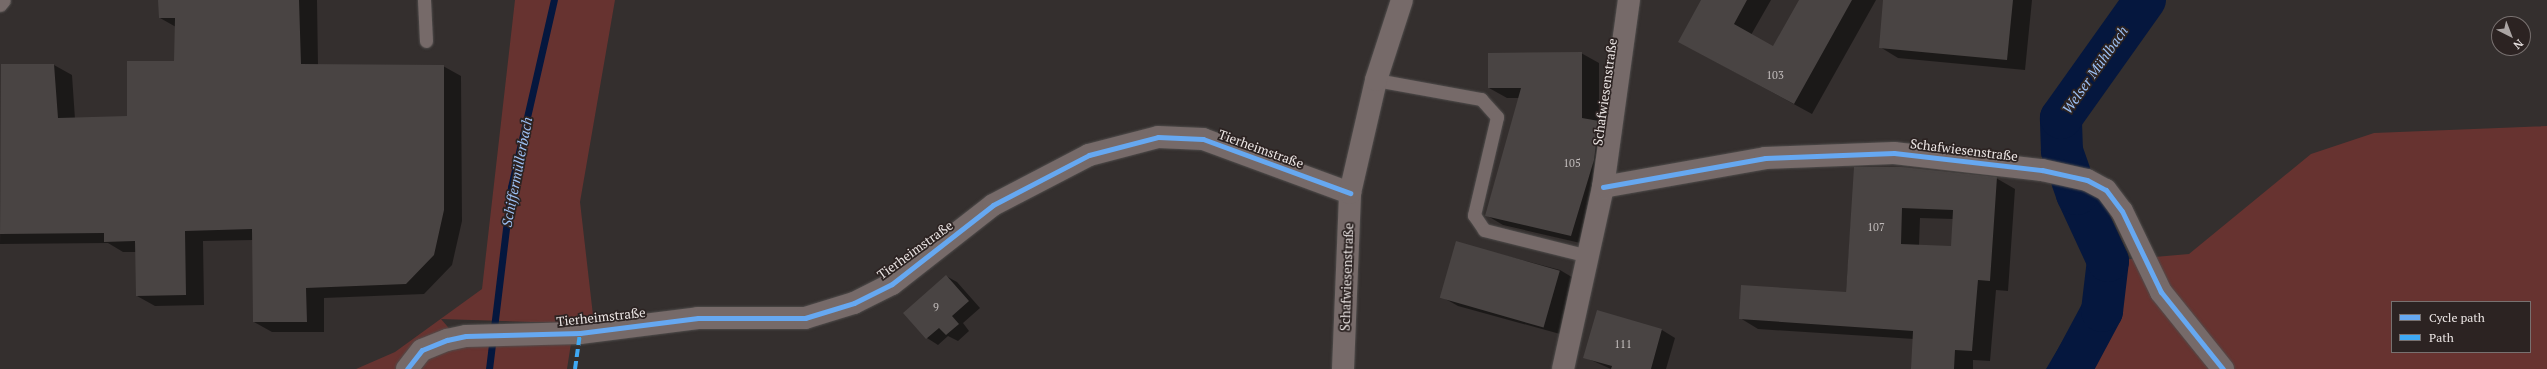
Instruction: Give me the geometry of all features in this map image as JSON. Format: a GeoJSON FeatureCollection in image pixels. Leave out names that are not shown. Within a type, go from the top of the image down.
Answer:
{"type":"FeatureCollection","features":[{"type":"Feature","properties":{"kind":"street","name":"Schafwiesenstraße"},"geometry":{"type":"LineString","coordinates":[[1343,369],[1350,193],[1376,80],[1402,0]]}},
{"type":"Feature","properties":{"kind":"street","name":"Schafwiesenstraße"},"geometry":{"type":"LineString","coordinates":[[1563,369],[1603,187],[1629,0]]}},
{"type":"Feature","properties":{"kind":"street","name":"Tierheimstraße"},"geometry":{"type":"LineString","coordinates":[[406,369],[422,350],[447,340],[466,336],[580,332],[698,318],[805,318],[854,302],[892,284],[993,205],[1089,155],[1158,138],[1203,140],[1350,193]]}},
{"type":"Feature","properties":{"kind":"street","name":"Schafwiesenstraße"},"geometry":{"type":"LineString","coordinates":[[1603,187],[1765,158],[1894,153],[2042,170],[2087,180],[2106,190],[2118,206],[2161,292],[2223,369]]}},
{"type":"Feature","properties":{"kind":"lane"},"geometry":{"type":"LineString","coordinates":[[0,5],[4,0]]}},
{"type":"Feature","properties":{"kind":"lane"},"geometry":{"type":"LineString","coordinates":[[424,0],[426,41]]}},
{"type":"Feature","properties":{"kind":"lane"},"geometry":{"type":"LineString","coordinates":[[1376,80],[1481,99],[1497,117],[1474,215],[1484,230],[1588,256]]}},
{"type":"Feature","properties":{"kind":"shaded area"},"geometry":{"type":"Polygon","coordinates":[[[515,0],[615,0],[580,202],[594,324],[441,319],[459,340],[572,337],[567,369],[356,369],[395,352],[482,289],[515,0]]]}},
{"type":"Feature","properties":{"kind":"shaded area"},"geometry":{"type":"Polygon","coordinates":[[[2547,126],[2547,369],[2090,369],[2107,339],[2108,261],[2189,254],[2311,154],[2374,133],[2547,126]]]}},
{"type":"Feature","properties":{"kind":"water"},"geometry":{"type":"Polygon","coordinates":[[[2074,322],[2107,339],[2090,369],[2046,369],[2074,322]]]}},
{"type":"Feature","properties":{"kind":"building"},"geometry":{"type":"Polygon","coordinates":[[[158,0],[299,0],[301,64],[444,65],[444,210],[434,255],[406,284],[306,288],[307,322],[253,322],[252,229],[185,231],[186,295],[136,296],[135,241],[104,242],[104,233],[0,234],[1,64],[54,64],[58,118],[127,116],[127,61],[174,61],[175,18],[159,18],[158,0]]]}},
{"type":"Feature","properties":{"kind":"building"},"geometry":{"type":"Polygon","coordinates":[[[1701,0],[1747,0],[1734,24],[1773,46],[1799,0],[1852,0],[1794,104],[1678,42],[1701,0]]]}},
{"type":"Feature","properties":{"kind":"building"},"geometry":{"type":"Polygon","coordinates":[[[1883,0],[2013,0],[2007,60],[1879,48],[1883,0]]]}},
{"type":"Feature","properties":{"kind":"building"},"geometry":{"type":"Polygon","coordinates":[[[1582,52],[1582,118],[1599,121],[1594,160],[1571,236],[1485,216],[1521,88],[1488,88],[1488,53],[1582,52]]]}},
{"type":"Feature","properties":{"kind":"building"},"geometry":{"type":"Polygon","coordinates":[[[1854,167],[1902,167],[1997,177],[1990,281],[1978,280],[1972,351],[1955,350],[1954,369],[1911,369],[1913,331],[1739,319],[1741,285],[1846,292],[1854,167]],[[1902,208],[1901,244],[1951,246],[1953,210],[1902,208]]]}},
{"type":"Feature","properties":{"kind":"building"},"geometry":{"type":"Polygon","coordinates":[[[1456,241],[1560,271],[1544,327],[1440,298],[1456,241]]]}},
{"type":"Feature","properties":{"kind":"building"},"geometry":{"type":"Polygon","coordinates":[[[946,275],[969,301],[952,316],[959,324],[946,335],[939,328],[926,339],[903,313],[946,275]]]}},
{"type":"Feature","properties":{"kind":"building"},"geometry":{"type":"Polygon","coordinates":[[[1597,310],[1662,329],[1651,369],[1611,369],[1612,366],[1583,358],[1597,310]]]}},
{"type":"Feature","properties":{"kind":"waterway","name":"Schiffermüllerbach"},"geometry":{"type":"LineString","coordinates":[[489,369],[511,187],[554,0]]}},
{"type":"Feature","properties":{"kind":"waterway","name":"Welser Mühlbach"},"geometry":{"type":"LineString","coordinates":[[2071,369],[2102,311],[2108,261],[2077,194],[2062,151],[2061,118],[2145,0]]}},
{"type":"Feature","properties":{"kind":"marked path"},"geometry":{"type":"LineString","coordinates":[[575,369],[580,333]]}},
{"type":"Feature","properties":{"kind":"cycle path"},"geometry":{"type":"LineString","coordinates":[[407,369],[422,350],[447,340],[466,336],[580,333],[698,318],[805,318],[854,303],[892,284],[993,205],[1089,155],[1158,137],[1203,139],[1350,193]]}},
{"type":"Feature","properties":{"kind":"cycle path"},"geometry":{"type":"LineString","coordinates":[[1603,187],[1765,158],[1894,153],[2042,170],[2087,180],[2106,190],[2122,211],[2161,292],[2223,369]]}}]}
